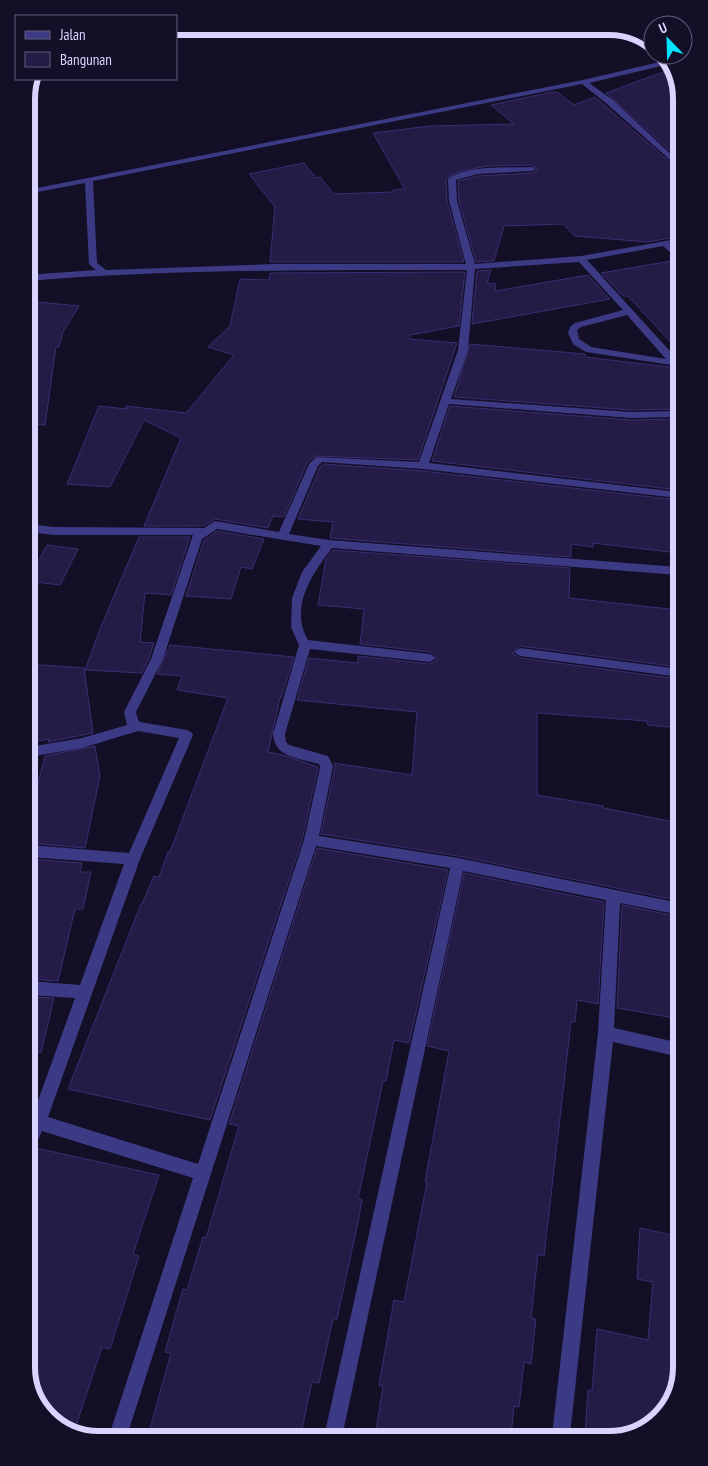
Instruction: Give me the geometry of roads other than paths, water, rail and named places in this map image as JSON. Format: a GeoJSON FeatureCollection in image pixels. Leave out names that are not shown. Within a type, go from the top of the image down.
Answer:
{"type":"FeatureCollection","features":[{"type":"Feature","properties":{"kind":"street"},"geometry":{"type":"LineString","coordinates":[[35,190],[583,82],[656,65]]}},
{"type":"Feature","properties":{"kind":"street"},"geometry":{"type":"LineString","coordinates":[[583,82],[610,102],[673,160]]}},
{"type":"Feature","properties":{"kind":"street"},"geometry":{"type":"LineString","coordinates":[[423,466],[463,350],[469,302],[470,267],[454,201],[452,179],[457,176],[483,172],[532,169]]}},
{"type":"Feature","properties":{"kind":"street"},"geometry":{"type":"LineString","coordinates":[[89,180],[93,264],[104,272]]}},
{"type":"Feature","properties":{"kind":"street"},"geometry":{"type":"LineString","coordinates":[[35,277],[104,272],[274,266],[470,267],[520,265],[581,259],[673,241]]}},
{"type":"Feature","properties":{"kind":"street"},"geometry":{"type":"LineString","coordinates":[[665,243],[673,251]]}},
{"type":"Feature","properties":{"kind":"street"},"geometry":{"type":"LineString","coordinates":[[581,259],[673,361]]}},
{"type":"Feature","properties":{"kind":"street"},"geometry":{"type":"LineString","coordinates":[[628,312],[578,325],[573,329],[573,338],[578,345],[589,350],[673,364]]}},
{"type":"Feature","properties":{"kind":"street"},"geometry":{"type":"LineString","coordinates":[[445,401],[631,415],[673,414]]}},
{"type":"Feature","properties":{"kind":"street"},"geometry":{"type":"LineString","coordinates":[[283,535],[314,464],[318,460],[423,466],[673,494]]}},
{"type":"Feature","properties":{"kind":"street"},"geometry":{"type":"LineString","coordinates":[[35,1126],[132,859],[187,735],[138,726],[132,723],[130,712],[157,659],[196,537],[215,525],[329,544],[673,572]]}},
{"type":"Feature","properties":{"kind":"street"},"geometry":{"type":"LineString","coordinates":[[35,529],[55,531],[203,531]]}},
{"type":"Feature","properties":{"kind":"street"},"geometry":{"type":"LineString","coordinates":[[120,1431],[311,840],[326,766],[323,760],[285,749],[280,743],[279,734],[305,645],[298,629],[297,597],[307,573],[329,544]]}},
{"type":"Feature","properties":{"kind":"street"},"geometry":{"type":"LineString","coordinates":[[305,645],[430,658]]}},
{"type":"Feature","properties":{"kind":"street"},"geometry":{"type":"LineString","coordinates":[[520,652],[673,671]]}},
{"type":"Feature","properties":{"kind":"street"},"geometry":{"type":"LineString","coordinates":[[35,751],[82,743],[138,726]]}},
{"type":"Feature","properties":{"kind":"street"},"geometry":{"type":"LineString","coordinates":[[311,840],[458,864],[673,908]]}},
{"type":"Feature","properties":{"kind":"street"},"geometry":{"type":"LineString","coordinates":[[35,851],[132,859]]}},
{"type":"Feature","properties":{"kind":"street"},"geometry":{"type":"LineString","coordinates":[[334,1431],[458,864]]}},
{"type":"Feature","properties":{"kind":"street"},"geometry":{"type":"LineString","coordinates":[[561,1431],[606,1033],[613,897]]}},
{"type":"Feature","properties":{"kind":"street"},"geometry":{"type":"LineString","coordinates":[[35,988],[85,992]]}},
{"type":"Feature","properties":{"kind":"street"},"geometry":{"type":"LineString","coordinates":[[606,1033],[673,1048]]}},
{"type":"Feature","properties":{"kind":"street"},"geometry":{"type":"LineString","coordinates":[[35,1129],[202,1173]]}}]}
